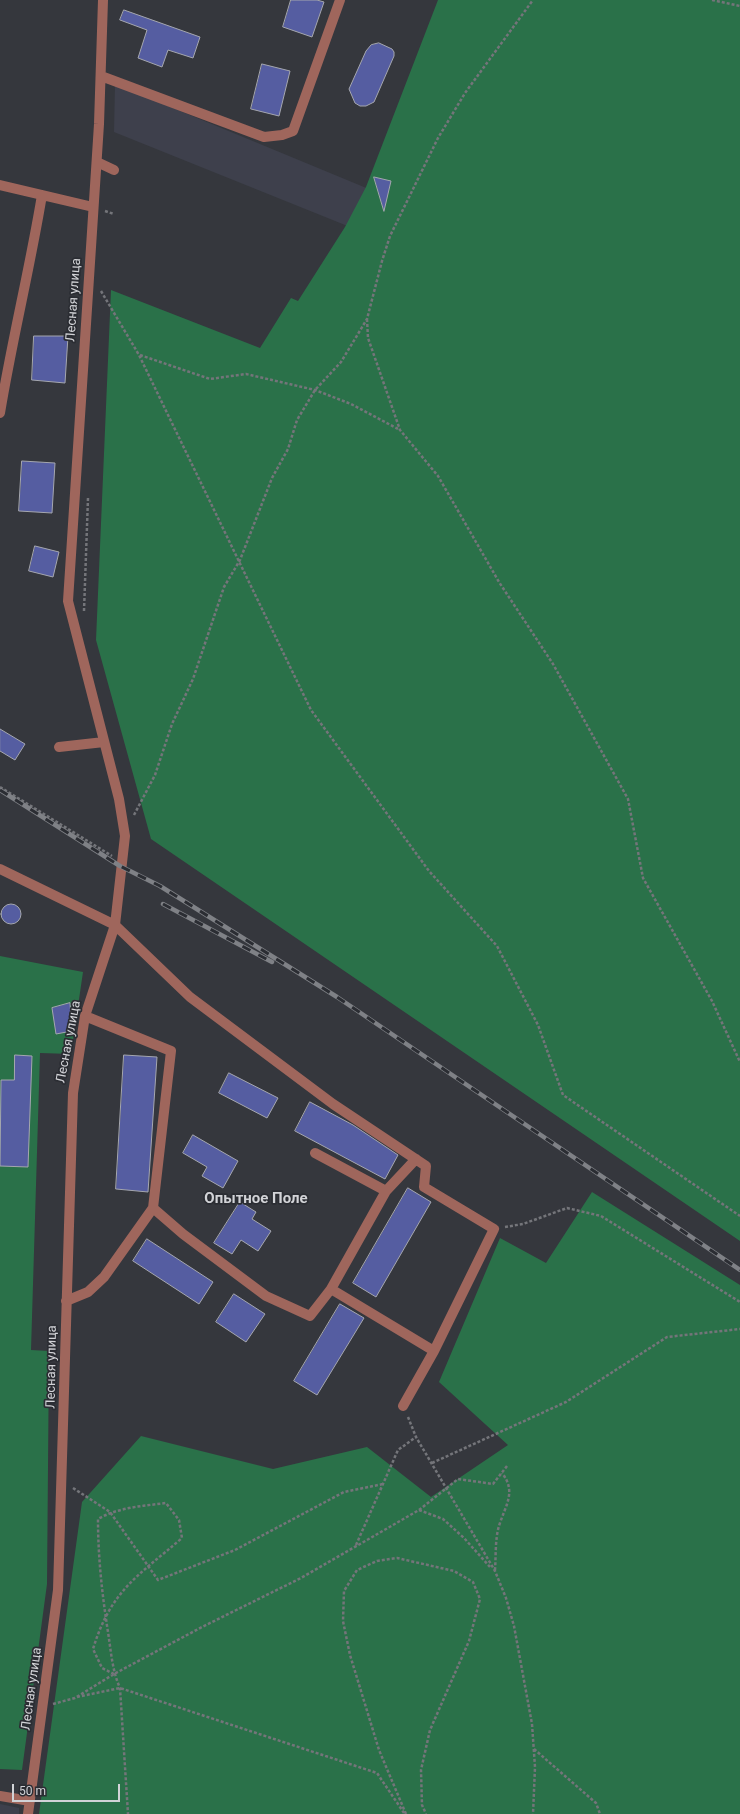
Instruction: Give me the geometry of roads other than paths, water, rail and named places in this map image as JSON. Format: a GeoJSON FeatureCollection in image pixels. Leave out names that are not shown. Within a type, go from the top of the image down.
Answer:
{"type":"FeatureCollection","features":[{"type":"Feature","properties":{"kind":"street","name":"Лесная улица"},"geometry":{"type":"LineString","coordinates":[[28,1814],[58,1590],[73,1093],[85,1016],[115,925],[124,836],[119,799],[68,600],[97,162],[103,0]]}},
{"type":"Feature","properties":{"kind":"street"},"geometry":{"type":"LineString","coordinates":[[101,76],[264,137],[282,136],[293,131],[340,0]]}},
{"type":"Feature","properties":{"kind":"street"},"geometry":{"type":"LineString","coordinates":[[97,162],[114,170]]}},
{"type":"Feature","properties":{"kind":"street"},"geometry":{"type":"LineString","coordinates":[[0,185],[93,207]]}},
{"type":"Feature","properties":{"kind":"street"},"geometry":{"type":"LineString","coordinates":[[0,413],[8,366],[33,253],[42,195]]}},
{"type":"Feature","properties":{"kind":"street"},"geometry":{"type":"LineString","coordinates":[[59,747],[104,742]]}},
{"type":"Feature","properties":{"kind":"street"},"geometry":{"type":"LineString","coordinates":[[0,869],[115,925],[190,997],[333,1104],[426,1166],[424,1187],[494,1229],[434,1351],[404,1406]]}},
{"type":"Feature","properties":{"kind":"street"},"geometry":{"type":"LineString","coordinates":[[66,1301],[88,1292],[104,1277],[153,1208],[171,1051],[85,1016]]}},
{"type":"Feature","properties":{"kind":"street"},"geometry":{"type":"LineString","coordinates":[[315,1153],[386,1190]]}},
{"type":"Feature","properties":{"kind":"street"},"geometry":{"type":"LineString","coordinates":[[153,1208],[183,1234],[266,1296],[310,1316],[331,1290],[386,1190],[416,1159]]}},
{"type":"Feature","properties":{"kind":"street"},"geometry":{"type":"LineString","coordinates":[[331,1290],[434,1351]]}},
{"type":"Feature","properties":{"kind":"street"},"geometry":{"type":"LineString","coordinates":[[0,1796],[30,1801]]}},
{"type":"Feature","properties":{"kind":"railway"},"geometry":{"type":"LineString","coordinates":[[0,790],[120,866],[160,886],[337,997],[740,1270]]}},
{"type":"Feature","properties":{"kind":"railway"},"geometry":{"type":"LineString","coordinates":[[163,904],[272,962]]}},
{"type":"Feature","properties":{"kind":"district","name":"Опытное Поле"},"geometry":{"type":"Point","coordinates":[256,1199]}}]}
